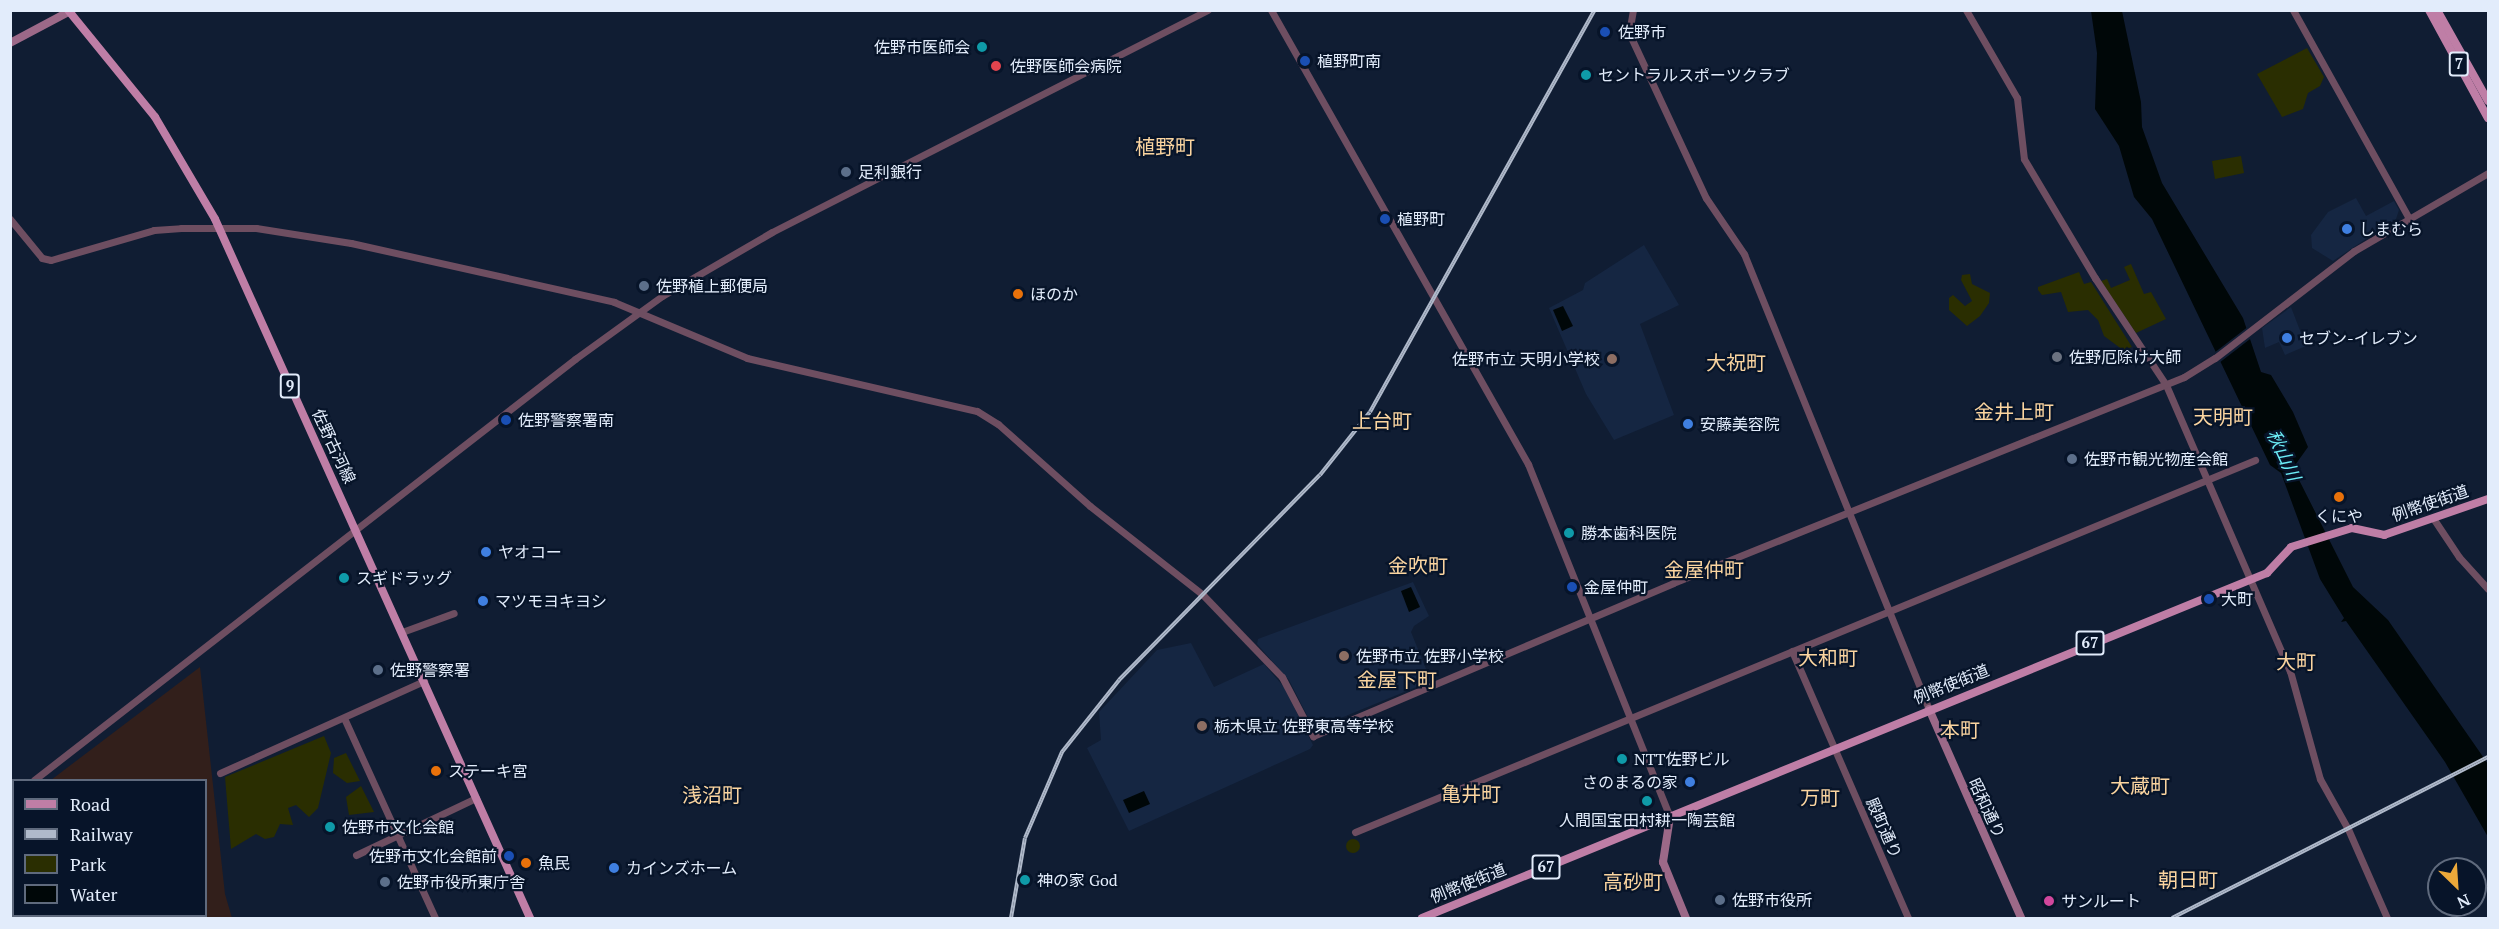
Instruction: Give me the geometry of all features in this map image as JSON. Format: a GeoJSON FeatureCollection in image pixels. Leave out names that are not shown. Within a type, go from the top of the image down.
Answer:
{"type":"FeatureCollection","features":[{"type":"Feature","properties":{"kind":"main road","name":"7"},"geometry":{"type":"LineString","coordinates":[[2429,10],[2488,118]]}},
{"type":"Feature","properties":{"kind":"main road","name":"7"},"geometry":{"type":"LineString","coordinates":[[2437,10],[2488,101]]}},
{"type":"Feature","properties":{"kind":"main road"},"geometry":{"type":"LineString","coordinates":[[10,43],[70,11]]}},
{"type":"Feature","properties":{"kind":"main road","name":"佐野古河線"},"geometry":{"type":"LineString","coordinates":[[70,11],[154,117],[218,226],[530,918]]}},
{"type":"Feature","properties":{"kind":"main road","name":"例幣使街道"},"geometry":{"type":"LineString","coordinates":[[1422,918],[2271,570],[2285,550],[2296,545],[2359,528],[2384,535],[2488,499]]}},
{"type":"Feature","properties":{"kind":"main road","name":"昭和通り"},"geometry":{"type":"LineString","coordinates":[[1929,710],[2021,918]]}},
{"type":"Feature","properties":{"kind":"main road"},"geometry":{"type":"LineString","coordinates":[[1670,817],[1663,862],[1686,918]]}},
{"type":"Feature","properties":{"kind":"street"},"geometry":{"type":"LineString","coordinates":[[35,779],[357,532],[639,311],[752,243],[1208,10]]}},
{"type":"Feature","properties":{"kind":"street"},"geometry":{"type":"LineString","coordinates":[[1271,10],[1528,464],[1670,817]]}},
{"type":"Feature","properties":{"kind":"street"},"geometry":{"type":"LineString","coordinates":[[1633,10],[1629,33],[1706,198],[1744,254],[1929,710]]}},
{"type":"Feature","properties":{"kind":"street"},"geometry":{"type":"LineString","coordinates":[[1966,10],[2018,98],[2024,159],[2094,279],[2166,385],[2252,578],[2297,689],[2316,770],[2348,829],[2387,918]]}},
{"type":"Feature","properties":{"kind":"street"},"geometry":{"type":"LineString","coordinates":[[2293,10],[2409,218]]}},
{"type":"Feature","properties":{"kind":"street"},"geometry":{"type":"LineString","coordinates":[[10,219],[42,258],[51,260],[154,230],[218,226],[278,230],[351,243],[639,311],[690,336],[747,358],[950,402],[992,419],[1090,506],[1203,595],[1282,677],[1313,736],[1590,620],[2166,385],[2215,358],[2354,251],[2488,173]]}},
{"type":"Feature","properties":{"kind":"street"},"geometry":{"type":"LineString","coordinates":[[1354,832],[2255,460]]}},
{"type":"Feature","properties":{"kind":"street"},"geometry":{"type":"LineString","coordinates":[[2433,518],[2459,557],[2488,589]]}},
{"type":"Feature","properties":{"kind":"street"},"geometry":{"type":"LineString","coordinates":[[402,632],[454,613]]}},
{"type":"Feature","properties":{"kind":"street","name":"殿町通り"},"geometry":{"type":"LineString","coordinates":[[1792,651],[1908,918]]}},
{"type":"Feature","properties":{"kind":"street"},"geometry":{"type":"LineString","coordinates":[[220,773],[424,681]]}},
{"type":"Feature","properties":{"kind":"street"},"geometry":{"type":"LineString","coordinates":[[344,718],[435,918]]}},
{"type":"Feature","properties":{"kind":"street"},"geometry":{"type":"LineString","coordinates":[[356,855],[476,798]]}},
{"type":"Feature","properties":{"kind":"shaded area","name":"しまむら"},"geometry":{"type":"Polygon","coordinates":[[[2356,198],[2366,216],[2394,201],[2399,210],[2396,219],[2333,261],[2312,248],[2311,235],[2328,212],[2356,198]]]}},
{"type":"Feature","properties":{"kind":"shaded area","name":"佐野市立 天明小学校"},"geometry":{"type":"Polygon","coordinates":[[[1644,245],[1679,305],[1640,324],[1674,415],[1614,440],[1586,394],[1549,308],[1583,290],[1585,283],[1644,245]]]}},
{"type":"Feature","properties":{"kind":"shaded area"},"geometry":{"type":"Polygon","coordinates":[[[2291,307],[2306,346],[2285,355],[2279,342],[2265,348],[2262,328],[2291,307]]]}},
{"type":"Feature","properties":{"kind":"shaded area","name":"佐野市立 佐野小学校"},"geometry":{"type":"Polygon","coordinates":[[[1413,582],[1429,616],[1414,626],[1411,632],[1431,681],[1314,729],[1289,680],[1257,644],[1258,639],[1413,582]]]}},
{"type":"Feature","properties":{"kind":"shaded area","name":"栃木県立 佐野東高等学校"},"geometry":{"type":"Polygon","coordinates":[[[1191,643],[1214,687],[1264,664],[1284,687],[1313,745],[1310,749],[1129,831],[1087,748],[1101,740],[1099,712],[1157,650],[1191,643]]]}},
{"type":"Feature","properties":{"kind":"shaded area"},"geometry":{"type":"Polygon","coordinates":[[[200,667],[225,894],[232,918],[11,918],[12,864],[12,917],[207,917],[207,779],[52,779],[200,667]]]}},
{"type":"Feature","properties":{"kind":"green space"},"geometry":{"type":"Polygon","coordinates":[[[2307,48],[2324,77],[2320,86],[2308,93],[2303,109],[2282,117],[2257,74],[2307,48]]]}},
{"type":"Feature","properties":{"kind":"green space"},"geometry":{"type":"Polygon","coordinates":[[[2241,156],[2244,173],[2215,179],[2212,161],[2241,156]]]}},
{"type":"Feature","properties":{"kind":"green space"},"geometry":{"type":"Polygon","coordinates":[[[2131,264],[2144,294],[2151,292],[2166,319],[2136,333],[2101,281],[2107,279],[2111,288],[2130,280],[2124,267],[2131,264]]]}},
{"type":"Feature","properties":{"kind":"green space"},"geometry":{"type":"Polygon","coordinates":[[[2079,272],[2084,284],[2091,282],[2132,347],[2123,350],[2104,336],[2098,320],[2088,310],[2068,312],[2061,292],[2042,295],[2038,290],[2038,287],[2079,272]]]}},
{"type":"Feature","properties":{"kind":"green space"},"geometry":{"type":"Polygon","coordinates":[[[1970,274],[1972,284],[1990,293],[1989,303],[1980,316],[1967,326],[1949,310],[1949,298],[1953,295],[1965,306],[1972,301],[1961,280],[1962,275],[1970,274]]]}},
{"type":"Feature","properties":{"kind":"green space"},"geometry":{"type":"Polygon","coordinates":[[[324,736],[331,753],[318,808],[309,817],[296,805],[288,808],[293,825],[280,824],[274,837],[265,839],[256,834],[231,849],[225,777],[324,736]]]}},
{"type":"Feature","properties":{"kind":"green space"},"geometry":{"type":"Polygon","coordinates":[[[346,753],[360,781],[347,783],[333,773],[334,758],[346,753]]]}},
{"type":"Feature","properties":{"kind":"green space"},"geometry":{"type":"Polygon","coordinates":[[[361,786],[374,812],[349,815],[346,797],[361,786]]]}},
{"type":"Feature","properties":{"kind":"green space"},"geometry":{"type":"Polygon","coordinates":[[[1350,839],[1356,839],[1360,846],[1356,853],[1350,853],[1346,849],[1346,843],[1350,839]]]}},
{"type":"Feature","properties":{"kind":"water","name":"秋山川"},"geometry":{"type":"Polygon","coordinates":[[[2091,11],[2122,11],[2141,102],[2142,127],[2162,183],[2243,318],[2261,372],[2271,375],[2293,412],[2308,447],[2293,468],[2353,587],[2388,620],[2488,764],[2488,837],[2445,762],[2346,621],[2341,622],[2344,618],[2320,579],[2281,473],[2270,465],[2152,219],[2134,197],[2119,146],[2095,109],[2097,53],[2091,11]]]}},
{"type":"Feature","properties":{"kind":"water"},"geometry":{"type":"Polygon","coordinates":[[[1563,306],[1573,326],[1562,331],[1553,310],[1563,306]]]}},
{"type":"Feature","properties":{"kind":"water"},"geometry":{"type":"Polygon","coordinates":[[[1411,587],[1420,607],[1409,612],[1401,591],[1411,587]]]}},
{"type":"Feature","properties":{"kind":"water"},"geometry":{"type":"Polygon","coordinates":[[[1144,791],[1150,804],[1129,813],[1123,800],[1144,791]]]}},
{"type":"Feature","properties":{"kind":"pier"},"geometry":{"type":"Polygon","coordinates":[[[2249,326],[2254,336],[2219,363],[2214,353],[2249,326]]]}},
{"type":"Feature","properties":{"kind":"railway"},"geometry":{"type":"LineString","coordinates":[[1011,918],[1025,838],[1062,752],[1119,680],[1320,475],[1370,412],[1595,10]]}},
{"type":"Feature","properties":{"kind":"railway"},"geometry":{"type":"LineString","coordinates":[[2172,918],[2488,757]]}},
{"type":"Feature","properties":{"kind":"place","name":"佐野市"},"geometry":{"type":"Point","coordinates":[1605,32]}},
{"type":"Feature","properties":{"kind":"place","name":"佐野市医師会"},"geometry":{"type":"Point","coordinates":[982,47]}},
{"type":"Feature","properties":{"kind":"place","name":"植野町南"},"geometry":{"type":"Point","coordinates":[1305,61]}},
{"type":"Feature","properties":{"kind":"place","name":"佐野医師会病院"},"geometry":{"type":"Point","coordinates":[996,66]}},
{"type":"Feature","properties":{"kind":"place","name":"セントラルスポーツクラブ"},"geometry":{"type":"Point","coordinates":[1586,75]}},
{"type":"Feature","properties":{"kind":"place","name":"足利銀行"},"geometry":{"type":"Point","coordinates":[846,172]}},
{"type":"Feature","properties":{"kind":"place","name":"植野町"},"geometry":{"type":"Point","coordinates":[1385,219]}},
{"type":"Feature","properties":{"kind":"place","name":"しまむら"},"geometry":{"type":"Point","coordinates":[2347,229]}},
{"type":"Feature","properties":{"kind":"place","name":"佐野植上郵便局"},"geometry":{"type":"Point","coordinates":[644,286]}},
{"type":"Feature","properties":{"kind":"place","name":"ほのか"},"geometry":{"type":"Point","coordinates":[1018,294]}},
{"type":"Feature","properties":{"kind":"place","name":"セブン-イレブン"},"geometry":{"type":"Point","coordinates":[2287,338]}},
{"type":"Feature","properties":{"kind":"place","name":"佐野厄除け大師"},"geometry":{"type":"Point","coordinates":[2057,357]}},
{"type":"Feature","properties":{"kind":"place","name":"佐野市立 天明小学校"},"geometry":{"type":"Point","coordinates":[1612,359]}},
{"type":"Feature","properties":{"kind":"place","name":"佐野警察署南"},"geometry":{"type":"Point","coordinates":[506,420]}},
{"type":"Feature","properties":{"kind":"place","name":"安藤美容院"},"geometry":{"type":"Point","coordinates":[1688,424]}},
{"type":"Feature","properties":{"kind":"place","name":"佐野市観光物産会館"},"geometry":{"type":"Point","coordinates":[2072,459]}},
{"type":"Feature","properties":{"kind":"place","name":"くにや"},"geometry":{"type":"Point","coordinates":[2339,497]}},
{"type":"Feature","properties":{"kind":"place","name":"勝本歯科医院"},"geometry":{"type":"Point","coordinates":[1569,533]}},
{"type":"Feature","properties":{"kind":"place","name":"ヤオコー"},"geometry":{"type":"Point","coordinates":[486,552]}},
{"type":"Feature","properties":{"kind":"place","name":"スギドラッグ"},"geometry":{"type":"Point","coordinates":[344,578]}},
{"type":"Feature","properties":{"kind":"place","name":"金屋仲町"},"geometry":{"type":"Point","coordinates":[1572,587]}},
{"type":"Feature","properties":{"kind":"place","name":"大町"},"geometry":{"type":"Point","coordinates":[2209,599]}},
{"type":"Feature","properties":{"kind":"place","name":"マツモヨキヨシ"},"geometry":{"type":"Point","coordinates":[483,601]}},
{"type":"Feature","properties":{"kind":"place","name":"佐野市立 佐野小学校"},"geometry":{"type":"Point","coordinates":[1344,656]}},
{"type":"Feature","properties":{"kind":"place","name":"佐野警察署"},"geometry":{"type":"Point","coordinates":[378,670]}},
{"type":"Feature","properties":{"kind":"place","name":"栃木県立 佐野東高等学校"},"geometry":{"type":"Point","coordinates":[1202,726]}},
{"type":"Feature","properties":{"kind":"place","name":"NTT佐野ビル"},"geometry":{"type":"Point","coordinates":[1622,759]}},
{"type":"Feature","properties":{"kind":"place","name":"ステーキ宮"},"geometry":{"type":"Point","coordinates":[436,771]}},
{"type":"Feature","properties":{"kind":"place","name":"さのまるの家"},"geometry":{"type":"Point","coordinates":[1690,782]}},
{"type":"Feature","properties":{"kind":"place","name":"人間国宝田村耕一陶芸館"},"geometry":{"type":"Point","coordinates":[1647,801]}},
{"type":"Feature","properties":{"kind":"place","name":"佐野市文化会館"},"geometry":{"type":"Point","coordinates":[330,827]}},
{"type":"Feature","properties":{"kind":"place","name":"佐野市文化会館前"},"geometry":{"type":"Point","coordinates":[509,856]}},
{"type":"Feature","properties":{"kind":"place","name":"魚民"},"geometry":{"type":"Point","coordinates":[526,863]}},
{"type":"Feature","properties":{"kind":"place","name":"カインズホーム"},"geometry":{"type":"Point","coordinates":[614,868]}},
{"type":"Feature","properties":{"kind":"place","name":"神の家 God"},"geometry":{"type":"Point","coordinates":[1025,880]}},
{"type":"Feature","properties":{"kind":"place","name":"佐野市役所東庁舎"},"geometry":{"type":"Point","coordinates":[385,882]}},
{"type":"Feature","properties":{"kind":"place","name":"佐野市役所"},"geometry":{"type":"Point","coordinates":[1720,900]}},
{"type":"Feature","properties":{"kind":"place","name":"サンルート"},"geometry":{"type":"Point","coordinates":[2049,901]}},
{"type":"Feature","properties":{"kind":"district","name":"植野町"},"geometry":{"type":"Point","coordinates":[1165,146]}},
{"type":"Feature","properties":{"kind":"district","name":"大祝町"},"geometry":{"type":"Point","coordinates":[1736,362]}},
{"type":"Feature","properties":{"kind":"district","name":"金井上町"},"geometry":{"type":"Point","coordinates":[2014,411]}},
{"type":"Feature","properties":{"kind":"district","name":"天明町"},"geometry":{"type":"Point","coordinates":[2223,416]}},
{"type":"Feature","properties":{"kind":"district","name":"上台町"},"geometry":{"type":"Point","coordinates":[1382,420]}},
{"type":"Feature","properties":{"kind":"district","name":"金吹町"},"geometry":{"type":"Point","coordinates":[1418,565]}},
{"type":"Feature","properties":{"kind":"district","name":"金屋仲町"},"geometry":{"type":"Point","coordinates":[1704,569]}},
{"type":"Feature","properties":{"kind":"district","name":"大和町"},"geometry":{"type":"Point","coordinates":[1828,657]}},
{"type":"Feature","properties":{"kind":"district","name":"大町"},"geometry":{"type":"Point","coordinates":[2296,661]}},
{"type":"Feature","properties":{"kind":"district","name":"金屋下町"},"geometry":{"type":"Point","coordinates":[1397,679]}},
{"type":"Feature","properties":{"kind":"district","name":"本町"},"geometry":{"type":"Point","coordinates":[1960,729]}},
{"type":"Feature","properties":{"kind":"district","name":"大蔵町"},"geometry":{"type":"Point","coordinates":[2140,785]}},
{"type":"Feature","properties":{"kind":"district","name":"亀井町"},"geometry":{"type":"Point","coordinates":[1471,793]}},
{"type":"Feature","properties":{"kind":"district","name":"浅沼町"},"geometry":{"type":"Point","coordinates":[712,794]}},
{"type":"Feature","properties":{"kind":"district","name":"万町"},"geometry":{"type":"Point","coordinates":[1820,797]}},
{"type":"Feature","properties":{"kind":"district","name":"朝日町"},"geometry":{"type":"Point","coordinates":[2188,879]}},
{"type":"Feature","properties":{"kind":"district","name":"高砂町"},"geometry":{"type":"Point","coordinates":[1633,881]}}]}
